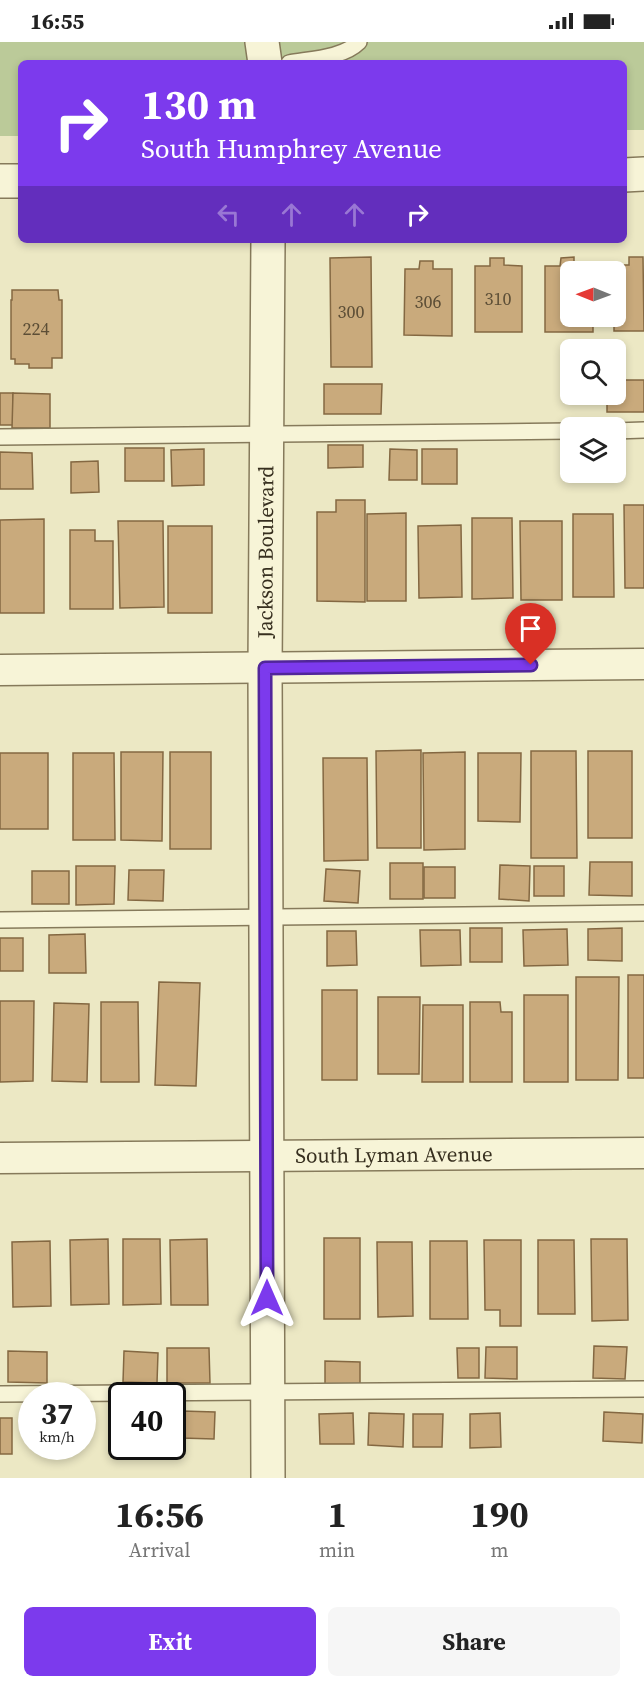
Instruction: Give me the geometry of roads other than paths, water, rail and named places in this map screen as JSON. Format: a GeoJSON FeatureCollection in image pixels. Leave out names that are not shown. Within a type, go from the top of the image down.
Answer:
{"type":"FeatureCollection","features":[{"type":"Feature","properties":{"kind":"street"},"geometry":{"type":"LineString","coordinates":[[262,42],[264,60]]}},
{"type":"Feature","properties":{"kind":"street"},"geometry":{"type":"LineString","coordinates":[[627,175],[644,174]]}},
{"type":"Feature","properties":{"kind":"street"},"geometry":{"type":"LineString","coordinates":[[0,181],[18,181]]}},
{"type":"Feature","properties":{"kind":"street","name":"Jackson Boulevard"},"geometry":{"type":"LineString","coordinates":[[267,1478],[265,668],[268,243]]}},
{"type":"Feature","properties":{"kind":"street"},"geometry":{"type":"LineString","coordinates":[[0,670],[644,664]]}},
{"type":"Feature","properties":{"kind":"street","name":"South Lyman Avenue"},"geometry":{"type":"LineString","coordinates":[[0,1158],[644,1153]]}},
{"type":"Feature","properties":{"kind":"lane"},"geometry":{"type":"LineString","coordinates":[[305,60],[338,54],[355,47],[359,42]]}},
{"type":"Feature","properties":{"kind":"lane"},"geometry":{"type":"LineString","coordinates":[[626,430],[644,430]]}},
{"type":"Feature","properties":{"kind":"lane"},"geometry":{"type":"LineString","coordinates":[[0,437],[560,431]]}},
{"type":"Feature","properties":{"kind":"lane"},"geometry":{"type":"LineString","coordinates":[[0,920],[644,913]]}},
{"type":"Feature","properties":{"kind":"lane"},"geometry":{"type":"LineString","coordinates":[[0,1394],[644,1389]]}}]}
